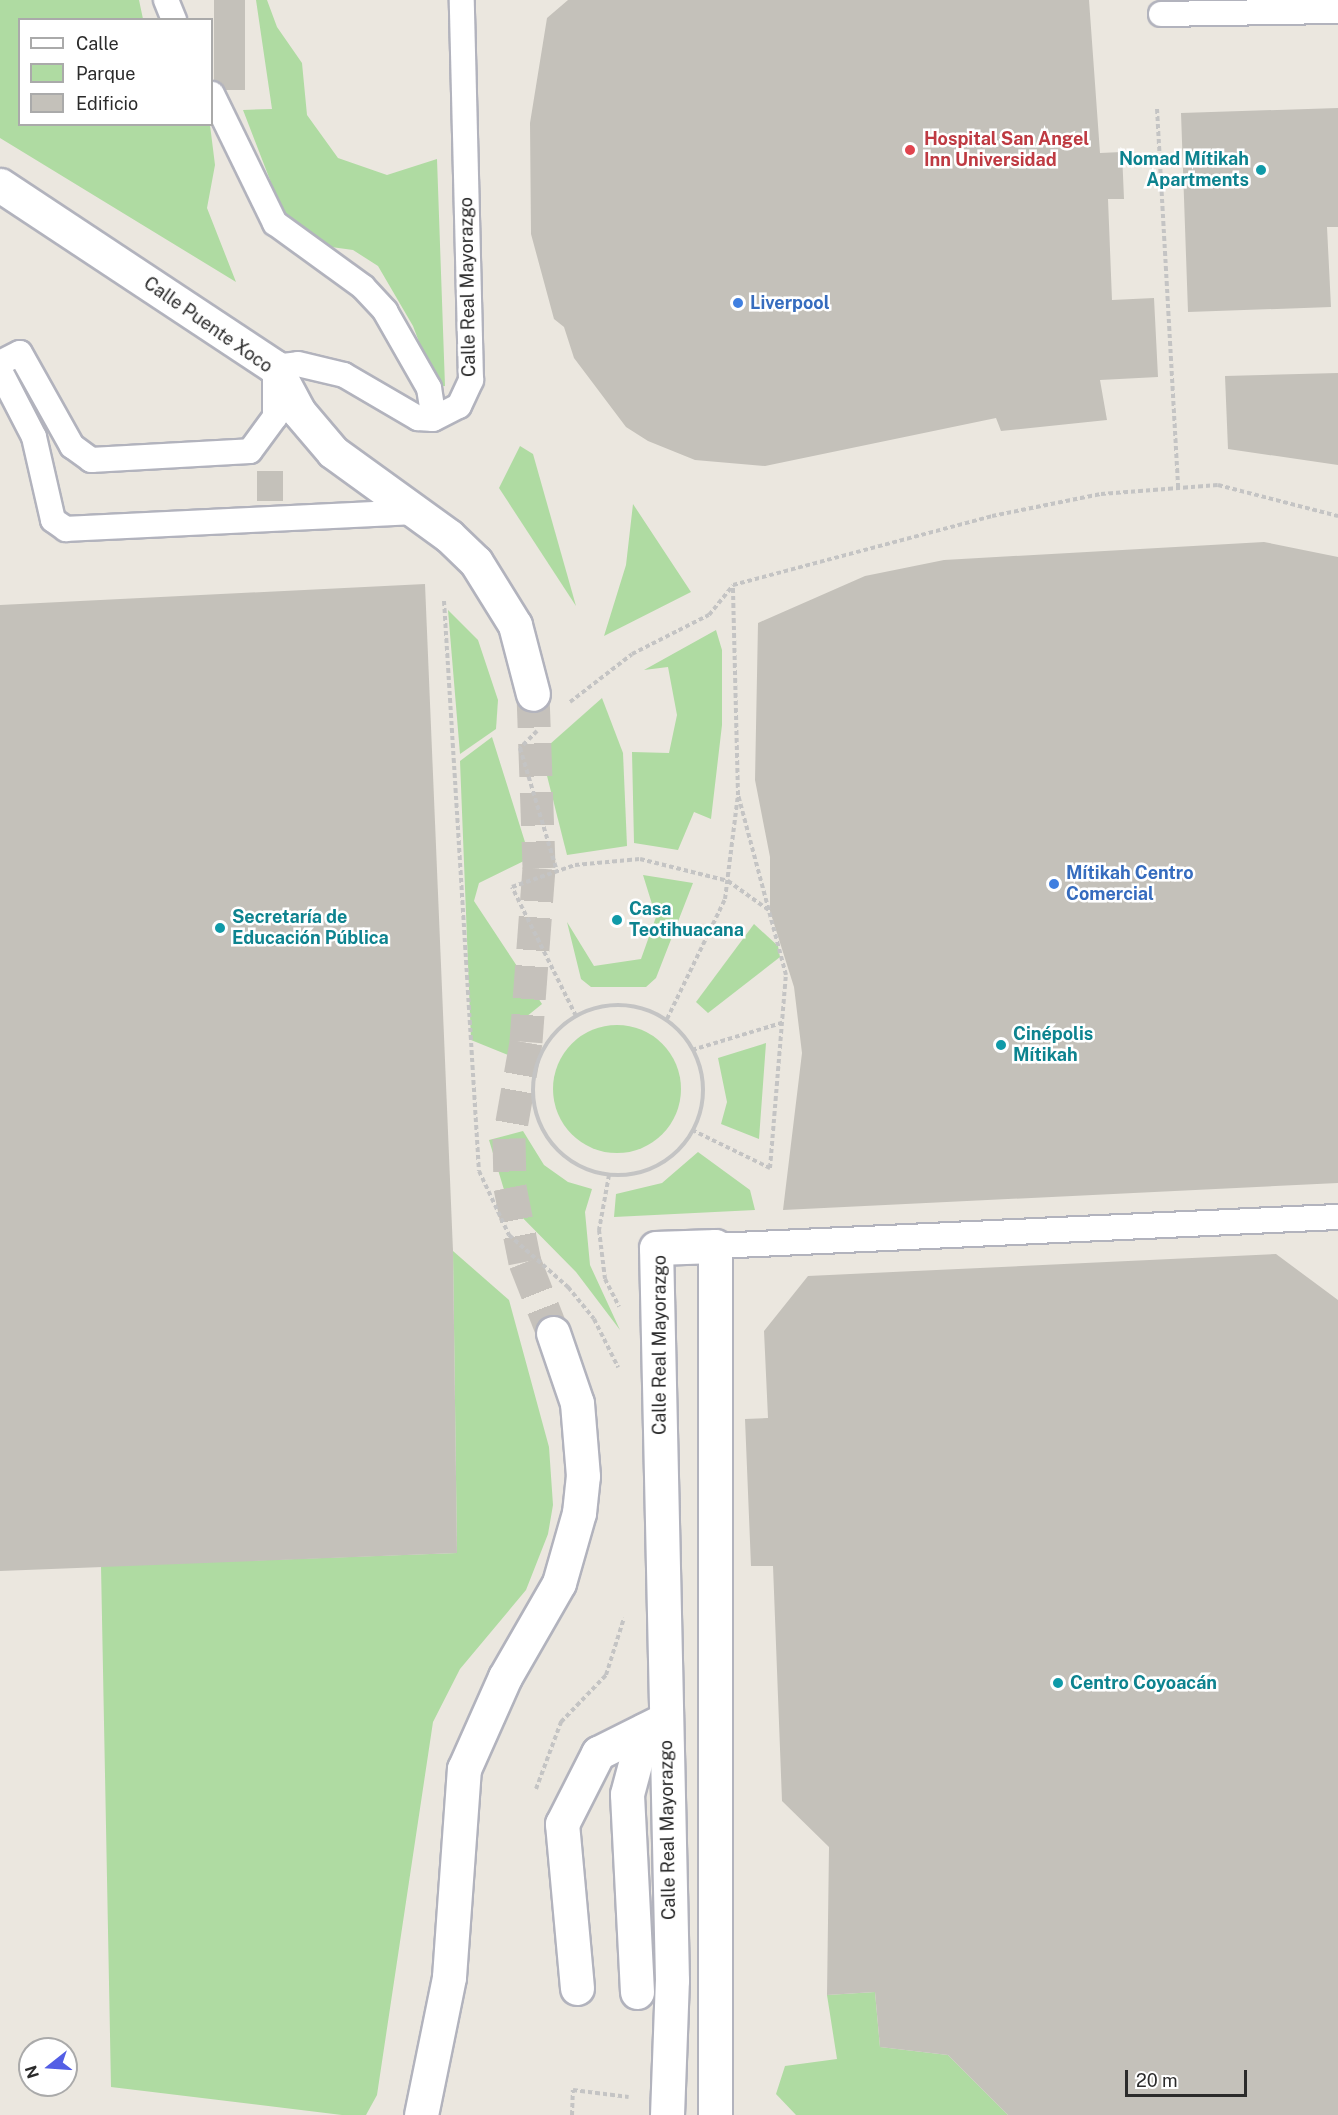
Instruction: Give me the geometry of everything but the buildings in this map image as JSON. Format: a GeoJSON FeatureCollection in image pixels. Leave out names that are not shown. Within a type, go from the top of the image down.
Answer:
{"type":"FeatureCollection","features":[{"type":"Feature","properties":{"kind":"street","name":"Calle Puente Xoco"},"geometry":{"type":"LineString","coordinates":[[0,185],[275,367],[299,412],[333,452],[419,512]]}},
{"type":"Feature","properties":{"kind":"street"},"geometry":{"type":"LineString","coordinates":[[419,512],[476,562],[498,594],[515,625],[547,709]]}},
{"type":"Feature","properties":{"kind":"street"},"geometry":{"type":"LineString","coordinates":[[715,1246],[713,1980],[715,2115]]}},
{"type":"Feature","properties":{"kind":"street","name":"Calle Real Mayorazgo"},"geometry":{"type":"LineString","coordinates":[[667,2115],[672,1980],[655,1724],[656,1248],[715,1246]]}},
{"type":"Feature","properties":{"kind":"street"},"geometry":{"type":"LineString","coordinates":[[421,2115],[448,1977],[464,1769],[505,1677],[558,1583],[579,1513],[583,1476],[577,1402],[553,1333]]}},
{"type":"Feature","properties":{"kind":"street"},"geometry":{"type":"LineString","coordinates":[[577,1988],[562,1824],[598,1753],[655,1724]]}},
{"type":"Feature","properties":{"kind":"street"},"geometry":{"type":"LineString","coordinates":[[637,1992],[627,1794],[655,1724]]}},
{"type":"Feature","properties":{"kind":"street"},"geometry":{"type":"LineString","coordinates":[[672,1980],[713,1980]]}},
{"type":"Feature","properties":{"kind":"lane"},"geometry":{"type":"LineString","coordinates":[[166,0],[173,18]]}},
{"type":"Feature","properties":{"kind":"lane","name":"Calle Real Mayorazgo"},"geometry":{"type":"LineString","coordinates":[[434,418],[459,406],[471,380],[462,0]]}},
{"type":"Feature","properties":{"kind":"lane"},"geometry":{"type":"LineString","coordinates":[[1161,14],[1338,11]]}},
{"type":"Feature","properties":{"kind":"lane"},"geometry":{"type":"LineString","coordinates":[[0,363],[20,353],[72,446],[91,460],[250,452],[275,417],[275,367],[321,367],[405,413],[434,418],[429,388],[385,311],[354,281],[275,223],[213,95]]}},
{"type":"Feature","properties":{"kind":"lane"},"geometry":{"type":"LineString","coordinates":[[0,371],[34,437],[53,520],[66,529],[419,512]]}},
{"type":"Feature","properties":{"kind":"lane"},"geometry":{"type":"LineString","coordinates":[[715,1246],[1338,1217]]}},
{"type":"Feature","properties":{"kind":"path"},"geometry":{"type":"LineString","coordinates":[[1158,109],[1178,488]]}},
{"type":"Feature","properties":{"kind":"path"},"geometry":{"type":"LineString","coordinates":[[556,871],[520,748],[547,709],[632,654],[709,615],[733,585],[992,516],[1101,494],[1218,485],[1338,516]]}},
{"type":"Feature","properties":{"kind":"path"},"geometry":{"type":"LineString","coordinates":[[667,1019],[725,899],[728,881],[738,795],[733,585]]}},
{"type":"Feature","properties":{"kind":"path"},"geometry":{"type":"LineString","coordinates":[[692,1130],[770,1167],[785,1022],[786,975],[738,795]]}},
{"type":"Feature","properties":{"kind":"path"},"geometry":{"type":"LineString","coordinates":[[576,1016],[512,887],[556,871],[640,859],[728,881],[770,911]]}},
{"type":"Feature","properties":{"kind":"path"},"geometry":{"type":"LineString","coordinates":[[614,1004],[641,1007],[667,1019],[692,1050],[703,1093],[692,1130],[663,1163],[637,1173],[609,1175],[582,1167],[559,1152],[543,1129],[533,1102],[535,1074],[544,1047],[576,1016],[614,1004]]}},
{"type":"Feature","properties":{"kind":"path"},"geometry":{"type":"LineString","coordinates":[[692,1050],[785,1022]]}},
{"type":"Feature","properties":{"kind":"path"},"geometry":{"type":"LineString","coordinates":[[609,1175],[600,1242],[605,1279],[622,1314]]}},
{"type":"Feature","properties":{"kind":"path"},"geometry":{"type":"LineString","coordinates":[[572,2115],[573,2090],[636,2098]]}},
{"type":"Feature","properties":{"kind":"green space"},"geometry":{"type":"Polygon","coordinates":[[[0,0],[139,0],[143,18],[18,18],[18,126],[210,126],[215,165],[207,208],[236,282],[0,138],[0,0]]]}},
{"type":"Feature","properties":{"kind":"green space"},"geometry":{"type":"Polygon","coordinates":[[[256,0],[267,0],[277,27],[302,63],[307,115],[338,158],[387,175],[437,159],[445,386],[436,387],[413,326],[378,266],[353,250],[324,246],[289,223],[282,211],[243,110],[272,109],[256,0]]]}},
{"type":"Feature","properties":{"kind":"green space"},"geometry":{"type":"Polygon","coordinates":[[[520,446],[533,454],[576,606],[499,488],[520,446]]]}},
{"type":"Feature","properties":{"kind":"green space"},"geometry":{"type":"Polygon","coordinates":[[[633,504],[691,592],[604,636],[626,565],[633,504]]]}},
{"type":"Feature","properties":{"kind":"green space"},"geometry":{"type":"Polygon","coordinates":[[[448,610],[478,640],[498,700],[496,729],[460,754],[448,610]]]}},
{"type":"Feature","properties":{"kind":"green space"},"geometry":{"type":"Polygon","coordinates":[[[716,630],[722,650],[722,725],[711,819],[694,812],[678,850],[634,843],[632,752],[669,753],[677,715],[668,667],[644,670],[716,630]]]}},
{"type":"Feature","properties":{"kind":"green space"},"geometry":{"type":"Polygon","coordinates":[[[602,698],[623,753],[627,846],[567,855],[541,752],[602,698]]]}},
{"type":"Feature","properties":{"kind":"green space"},"geometry":{"type":"Polygon","coordinates":[[[492,737],[530,858],[479,883],[474,901],[542,1004],[526,1017],[508,1055],[471,1040],[460,761],[492,737]]]}},
{"type":"Feature","properties":{"kind":"green space"},"geometry":{"type":"Polygon","coordinates":[[[643,875],[693,883],[656,978],[646,987],[591,987],[581,979],[567,922],[594,966],[641,959],[656,917],[643,875]]]}},
{"type":"Feature","properties":{"kind":"green space"},"geometry":{"type":"Polygon","coordinates":[[[754,924],[778,946],[780,957],[708,1013],[696,1002],[754,924]]]}},
{"type":"Feature","properties":{"kind":"green space"},"geometry":{"type":"Polygon","coordinates":[[[617,1025],[641,1030],[662,1044],[676,1065],[681,1089],[676,1113],[662,1134],[641,1148],[617,1153],[593,1148],[572,1134],[558,1113],[553,1089],[558,1065],[572,1044],[593,1030],[617,1025]]]}},
{"type":"Feature","properties":{"kind":"green space"},"geometry":{"type":"Polygon","coordinates":[[[766,1043],[759,1139],[721,1124],[727,1102],[718,1058],[766,1043]]]}},
{"type":"Feature","properties":{"kind":"green space"},"geometry":{"type":"Polygon","coordinates":[[[523,1131],[544,1165],[568,1182],[592,1189],[585,1212],[590,1265],[620,1330],[576,1272],[508,1203],[489,1140],[523,1131]]]}},
{"type":"Feature","properties":{"kind":"green space"},"geometry":{"type":"Polygon","coordinates":[[[698,1152],[750,1190],[755,1210],[614,1217],[616,1194],[662,1183],[698,1152]]]}},
{"type":"Feature","properties":{"kind":"green space"},"geometry":{"type":"Polygon","coordinates":[[[453,1251],[509,1300],[549,1447],[553,1505],[548,1534],[526,1590],[460,1669],[433,1722],[377,2095],[366,2115],[342,2115],[111,2087],[101,1566],[457,1553],[453,1251]]]}},
{"type":"Feature","properties":{"kind":"green space"},"geometry":{"type":"Polygon","coordinates":[[[875,1992],[880,2047],[948,2055],[1008,2115],[796,2115],[776,2094],[785,2066],[837,2059],[827,1995],[875,1992]]]}},
{"type":"Feature","properties":{"kind":"tunnel"},"geometry":{"type":"LineString","coordinates":[[533,694],[539,868],[526,1042],[509,1138],[510,1187],[525,1262],[553,1333]]}},
{"type":"Feature","properties":{"kind":"place","name":"Hospital San Angel Inn Universidad"},"geometry":{"type":"Point","coordinates":[910,150]}},
{"type":"Feature","properties":{"kind":"place","name":"Nomad Mítikah Apartments"},"geometry":{"type":"Point","coordinates":[1261,170]}},
{"type":"Feature","properties":{"kind":"place","name":"Liverpool"},"geometry":{"type":"Point","coordinates":[738,303]}},
{"type":"Feature","properties":{"kind":"place","name":"Mítikah Centro Comercial"},"geometry":{"type":"Point","coordinates":[1054,884]}},
{"type":"Feature","properties":{"kind":"place","name":"Casa Teotihuacana"},"geometry":{"type":"Point","coordinates":[617,920]}},
{"type":"Feature","properties":{"kind":"place","name":"Secretaría de Educación Pública"},"geometry":{"type":"Point","coordinates":[220,928]}},
{"type":"Feature","properties":{"kind":"place","name":"Cinépolis Mítikah"},"geometry":{"type":"Point","coordinates":[1001,1045]}},
{"type":"Feature","properties":{"kind":"place","name":"Centro Coyoacán"},"geometry":{"type":"Point","coordinates":[1058,1683]}}]}
